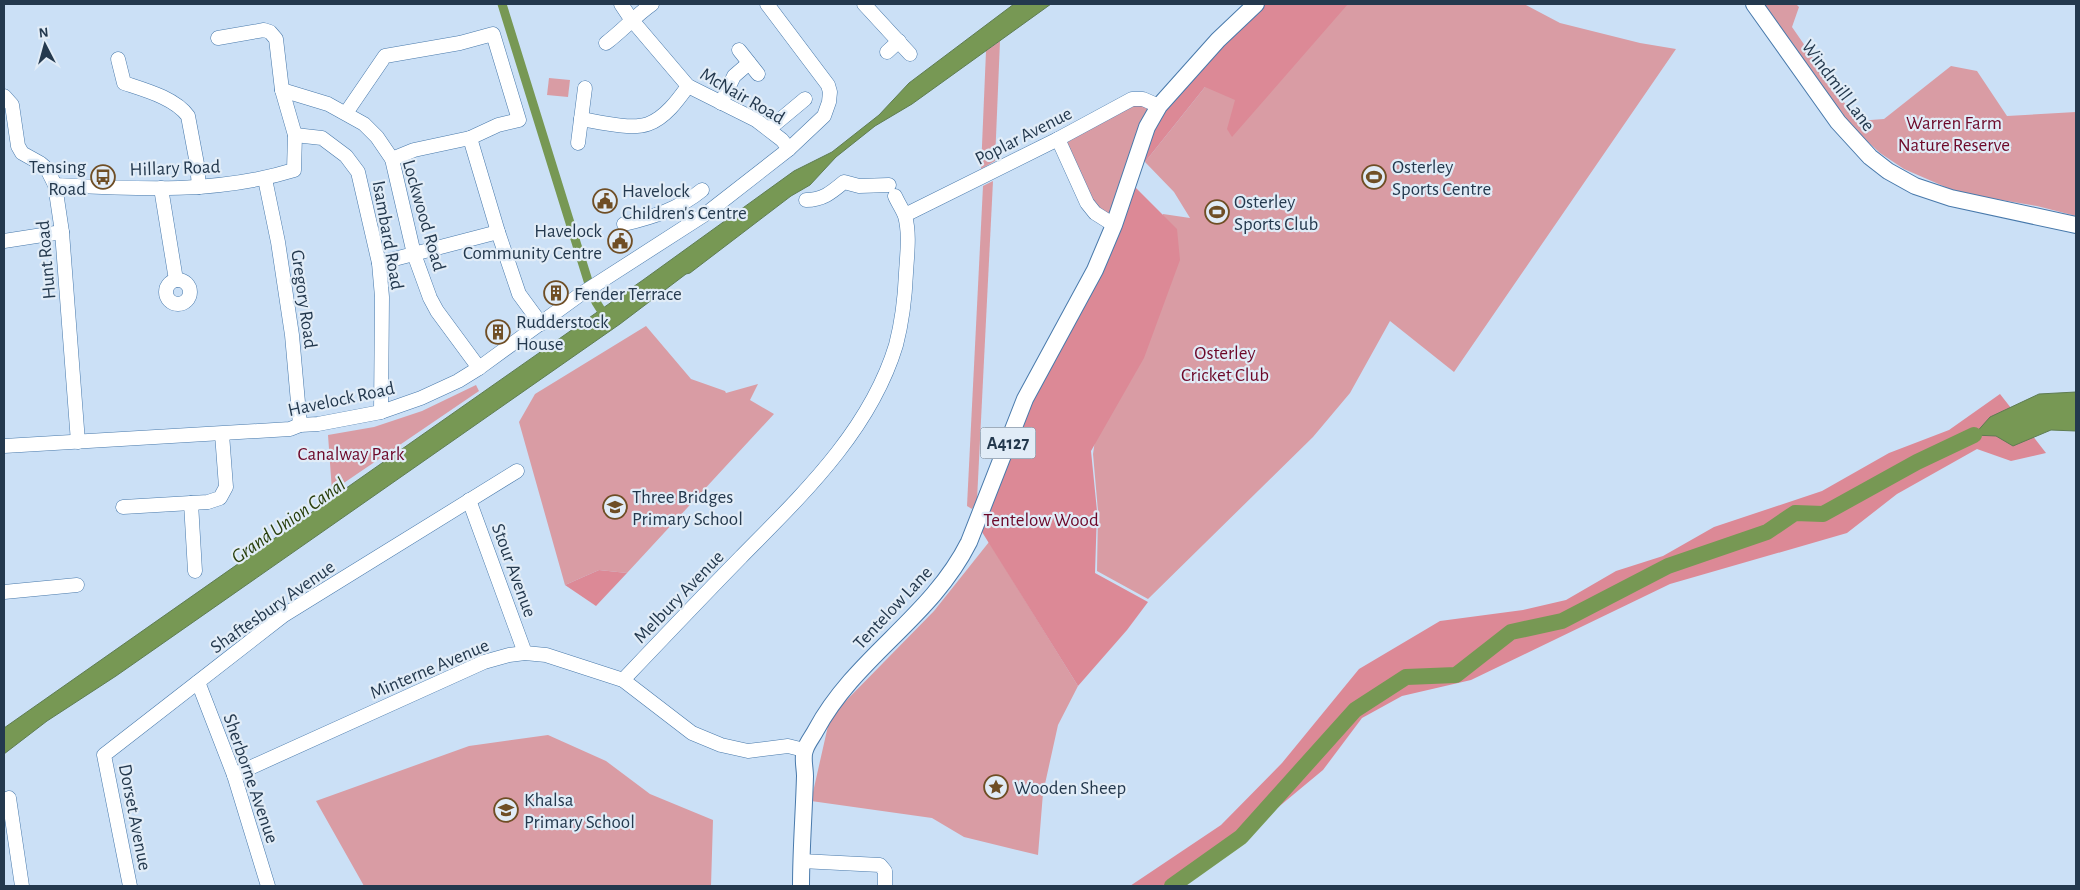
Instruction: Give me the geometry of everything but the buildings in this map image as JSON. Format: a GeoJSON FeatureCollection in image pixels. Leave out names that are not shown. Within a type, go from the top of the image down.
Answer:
{"type":"FeatureCollection","features":[{"type":"Feature","properties":{"kind":"main road","name":"Tentelow Lane"},"geometry":{"type":"LineString","coordinates":[[804,750],[838,694],[865,664],[932,598],[960,560],[1025,399],[1096,270],[1114,224],[1147,127],[1159,106],[1218,40],[1256,4]]}},
{"type":"Feature","properties":{"kind":"main road","name":"Windmill Lane"},"geometry":{"type":"LineString","coordinates":[[1754,4],[1838,122],[1870,157],[1888,171],[1915,186],[1951,198],[2076,225]]}},
{"type":"Feature","properties":{"kind":"main road"},"geometry":{"type":"LineString","coordinates":[[801,886],[805,774],[804,750]]}},
{"type":"Feature","properties":{"kind":"street","name":"McNair Road"},"geometry":{"type":"LineString","coordinates":[[620,4],[688,86],[756,120],[769,129],[789,149]]}},
{"type":"Feature","properties":{"kind":"street"},"geometry":{"type":"LineString","coordinates":[[606,43],[623,30],[631,19],[652,4]]}},
{"type":"Feature","properties":{"kind":"street","name":"Havelock Road"},"geometry":{"type":"LineString","coordinates":[[4,446],[290,429],[300,425],[318,424],[381,412],[421,398],[458,381],[606,277],[707,213],[789,149],[824,116],[829,102],[830,92],[828,85],[767,4]]}},
{"type":"Feature","properties":{"kind":"street"},"geometry":{"type":"LineString","coordinates":[[864,4],[910,54]]}},
{"type":"Feature","properties":{"kind":"street"},"geometry":{"type":"LineString","coordinates":[[218,38],[259,30],[264,30],[274,35],[278,46],[282,90],[294,129]]}},
{"type":"Feature","properties":{"kind":"street"},"geometry":{"type":"LineString","coordinates":[[346,113],[385,56],[460,42],[490,34],[518,120],[498,125],[470,138],[414,150],[392,159]]}},
{"type":"Feature","properties":{"kind":"street"},"geometry":{"type":"LineString","coordinates":[[887,52],[899,41]]}},
{"type":"Feature","properties":{"kind":"street"},"geometry":{"type":"LineString","coordinates":[[739,50],[758,74]]}},
{"type":"Feature","properties":{"kind":"street"},"geometry":{"type":"LineString","coordinates":[[118,59],[124,83],[164,99],[184,110],[188,116],[197,164],[199,187]]}},
{"type":"Feature","properties":{"kind":"street"},"geometry":{"type":"LineString","coordinates":[[721,103],[734,76],[749,63]]}},
{"type":"Feature","properties":{"kind":"street"},"geometry":{"type":"LineString","coordinates":[[581,119],[634,126],[649,124],[672,107],[688,86]]}},
{"type":"Feature","properties":{"kind":"street"},"geometry":{"type":"LineString","coordinates":[[578,143],[585,88]]}},
{"type":"Feature","properties":{"kind":"street","name":"Lockwood Road"},"geometry":{"type":"LineString","coordinates":[[282,90],[328,104],[364,124],[377,137],[392,159],[414,254],[437,311],[478,368]]}},
{"type":"Feature","properties":{"kind":"street","name":"Hunt Road"},"geometry":{"type":"LineString","coordinates":[[4,96],[12,105],[18,146],[22,153],[40,162],[47,169],[55,185],[62,232],[78,442]]}},
{"type":"Feature","properties":{"kind":"street"},"geometry":{"type":"LineString","coordinates":[[769,129],[805,99]]}},
{"type":"Feature","properties":{"kind":"street","name":"Poplar Avenue"},"geometry":{"type":"LineString","coordinates":[[905,215],[1058,139],[1132,99],[1143,99],[1159,106]]}},
{"type":"Feature","properties":{"kind":"street","name":"Hillary Road"},"geometry":{"type":"LineString","coordinates":[[55,185],[161,188],[199,187],[265,179],[294,170],[294,129]]}},
{"type":"Feature","properties":{"kind":"street","name":"Isambard Road"},"geometry":{"type":"LineString","coordinates":[[294,129],[322,138],[346,156],[358,172],[379,264],[382,297],[381,412]]}},
{"type":"Feature","properties":{"kind":"street"},"geometry":{"type":"LineString","coordinates":[[470,138],[519,294],[541,324]]}},
{"type":"Feature","properties":{"kind":"street"},"geometry":{"type":"LineString","coordinates":[[1058,139],[1087,203],[1095,213],[1114,224]]}},
{"type":"Feature","properties":{"kind":"street","name":"Gregory Road"},"geometry":{"type":"LineString","coordinates":[[265,179],[278,242],[292,335],[300,425]]}},
{"type":"Feature","properties":{"kind":"street","name":"Melbury Avenue"},"geometry":{"type":"LineString","coordinates":[[622,680],[823,473],[858,424],[883,379],[902,317],[907,240],[905,215],[892,190],[844,182],[827,196],[816,200],[806,200]]}},
{"type":"Feature","properties":{"kind":"street"},"geometry":{"type":"LineString","coordinates":[[161,188],[176,280]]}},
{"type":"Feature","properties":{"kind":"street"},"geometry":{"type":"LineString","coordinates":[[624,224],[650,218],[678,207],[699,193],[707,213]]}},
{"type":"Feature","properties":{"kind":"street"},"geometry":{"type":"LineString","coordinates":[[4,241],[62,232]]}},
{"type":"Feature","properties":{"kind":"street"},"geometry":{"type":"LineString","coordinates":[[379,264],[498,232]]}},
{"type":"Feature","properties":{"kind":"street"},"geometry":{"type":"LineString","coordinates":[[127,510],[208,502],[220,498],[226,487],[222,434]]}},
{"type":"Feature","properties":{"kind":"street","name":"Shaftesbury Avenue"},"geometry":{"type":"LineString","coordinates":[[104,755],[284,616],[517,471]]}},
{"type":"Feature","properties":{"kind":"street","name":"Stour Avenue"},"geometry":{"type":"LineString","coordinates":[[469,500],[525,653]]}},
{"type":"Feature","properties":{"kind":"street"},"geometry":{"type":"LineString","coordinates":[[191,503],[195,571]]}},
{"type":"Feature","properties":{"kind":"street"},"geometry":{"type":"LineString","coordinates":[[4,592],[77,585]]}},
{"type":"Feature","properties":{"kind":"street","name":"Minterne Avenue"},"geometry":{"type":"LineString","coordinates":[[234,776],[484,662],[525,653],[546,655],[622,680],[692,733],[721,745],[748,751],[788,746],[804,750]]}},
{"type":"Feature","properties":{"kind":"street","name":"Sherborne Avenue"},"geometry":{"type":"LineString","coordinates":[[198,682],[234,776],[268,886]]}},
{"type":"Feature","properties":{"kind":"street","name":"Dorset Avenue"},"geometry":{"type":"LineString","coordinates":[[104,755],[130,886]]}},
{"type":"Feature","properties":{"kind":"street"},"geometry":{"type":"LineString","coordinates":[[9,798],[9,837],[22,886]]}},
{"type":"Feature","properties":{"kind":"street"},"geometry":{"type":"LineString","coordinates":[[801,861],[880,864],[886,871],[885,886]]}},
{"type":"Feature","properties":{"kind":"green space"},"geometry":{"type":"Polygon","coordinates":[[[1265,4],[1348,4],[1232,137],[1227,129],[1235,100],[1205,87],[1145,162],[1141,152],[1150,125],[1217,48],[1265,4]]]}},
{"type":"Feature","properties":{"kind":"green space","name":"Osterley Sports Centre"},"geometry":{"type":"Polygon","coordinates":[[[1304,4],[1524,4],[1560,23],[1640,43],[1676,49],[1454,372],[1390,321],[1350,393],[1313,437],[1148,599],[1097,571],[1098,511],[1093,454],[1108,349],[1163,214],[1190,218],[1174,192],[1145,162],[1205,87],[1304,4]]]}},
{"type":"Feature","properties":{"kind":"green space","name":"Warren Farm Nature Reserve"},"geometry":{"type":"Polygon","coordinates":[[[1762,4],[1796,4],[1799,7],[1792,27],[1857,121],[1884,119],[1951,66],[1977,71],[2007,116],[2076,112],[2076,216],[2037,206],[1977,196],[1950,189],[1904,169],[1880,153],[1851,126],[1762,4]]]}},
{"type":"Feature","properties":{"kind":"green space"},"geometry":{"type":"Polygon","coordinates":[[[1000,41],[995,161],[981,169],[986,51],[1000,41]]]}},
{"type":"Feature","properties":{"kind":"green space"},"geometry":{"type":"Polygon","coordinates":[[[549,78],[570,80],[568,97],[547,95],[549,78]]]}},
{"type":"Feature","properties":{"kind":"green space"},"geometry":{"type":"Polygon","coordinates":[[[1132,99],[1159,106],[1114,225],[1095,213],[1058,139],[1132,99]]]}},
{"type":"Feature","properties":{"kind":"green space"},"geometry":{"type":"Polygon","coordinates":[[[993,181],[977,500],[972,509],[967,506],[983,186],[993,181]]]}},
{"type":"Feature","properties":{"kind":"green space","name":"Tentelow Wood"},"geometry":{"type":"Polygon","coordinates":[[[1132,184],[1177,229],[1180,260],[1144,358],[1091,451],[1097,511],[1095,573],[1148,602],[1127,630],[1078,686],[977,524],[1001,462],[1076,321],[1132,184]]]}},
{"type":"Feature","properties":{"kind":"green space","name":"Three Bridges Primary School"},"geometry":{"type":"Polygon","coordinates":[[[646,326],[691,379],[726,393],[758,384],[750,400],[774,414],[627,573],[599,570],[565,585],[519,422],[535,394],[646,326]]]}},
{"type":"Feature","properties":{"kind":"green space","name":"Canalway Park"},"geometry":{"type":"Polygon","coordinates":[[[476,385],[479,391],[332,491],[328,435],[374,427],[422,411],[476,385]]]}},
{"type":"Feature","properties":{"kind":"green space"},"geometry":{"type":"Polygon","coordinates":[[[2000,394],[2046,453],[2011,461],[1977,449],[1897,494],[1847,533],[1670,584],[1471,680],[1402,696],[1362,718],[1323,770],[1270,814],[1172,886],[1130,886],[1221,825],[1282,763],[1359,669],[1440,621],[1523,610],[1566,600],[1616,571],[1663,556],[1714,527],[1822,491],[1889,453],[1949,430],[2000,394]]]}},
{"type":"Feature","properties":{"kind":"green space"},"geometry":{"type":"Polygon","coordinates":[[[989,542],[1078,686],[1058,725],[1043,793],[1038,855],[964,837],[932,818],[811,801],[830,717],[934,611],[989,542]]]}},
{"type":"Feature","properties":{"kind":"green space"},"geometry":{"type":"Polygon","coordinates":[[[599,570],[627,573],[596,606],[565,585],[599,570]]]}},
{"type":"Feature","properties":{"kind":"green space","name":"Khalsa Primary School"},"geometry":{"type":"Polygon","coordinates":[[[548,735],[606,761],[650,794],[713,820],[711,886],[364,886],[316,801],[469,746],[548,735]]]}},
{"type":"Feature","properties":{"kind":"shaded area"},"geometry":{"type":"Polygon","coordinates":[[[1014,4],[1051,4],[912,104],[875,126],[836,157],[810,185],[791,196],[620,324],[116,676],[47,721],[4,754],[4,728],[643,280],[794,171],[832,152],[879,115],[909,83],[1014,4]]]}},
{"type":"Feature","properties":{"kind":"shaded area"},"geometry":{"type":"Polygon","coordinates":[[[2076,392],[2076,431],[2051,430],[2013,446],[1996,436],[1974,435],[1990,417],[2039,394],[2076,392]]]}},
{"type":"Feature","properties":{"kind":"waterway"},"geometry":{"type":"LineString","coordinates":[[502,4],[589,284],[596,302],[606,318]]}},
{"type":"Feature","properties":{"kind":"waterway"},"geometry":{"type":"LineString","coordinates":[[1172,886],[1241,837],[1355,710],[1406,677],[1456,675],[1511,632],[1562,621],[1668,566],[1767,532],[1795,513],[1823,514],[1917,462],[1974,435]]}},
{"type":"Feature","properties":{"kind":"place","name":"Tensing Road"},"geometry":{"type":"Point","coordinates":[103,177]}},
{"type":"Feature","properties":{"kind":"place","name":"Osterley Sports Centre"},"geometry":{"type":"Point","coordinates":[1374,177]}},
{"type":"Feature","properties":{"kind":"place","name":"Havelock Children's Centre"},"geometry":{"type":"Point","coordinates":[605,201]}},
{"type":"Feature","properties":{"kind":"place","name":"Osterley Sports Club"},"geometry":{"type":"Point","coordinates":[1217,212]}},
{"type":"Feature","properties":{"kind":"place","name":"Havelock Community Centre"},"geometry":{"type":"Point","coordinates":[620,241]}},
{"type":"Feature","properties":{"kind":"place","name":"Fender Terrace"},"geometry":{"type":"Point","coordinates":[556,293]}},
{"type":"Feature","properties":{"kind":"place","name":"Rudderstock House"},"geometry":{"type":"Point","coordinates":[498,332]}},
{"type":"Feature","properties":{"kind":"place","name":"Three Bridges Primary School"},"geometry":{"type":"Point","coordinates":[615,507]}},
{"type":"Feature","properties":{"kind":"place","name":"Wooden Sheep"},"geometry":{"type":"Point","coordinates":[996,787]}},
{"type":"Feature","properties":{"kind":"place","name":"Khalsa Primary School"},"geometry":{"type":"Point","coordinates":[506,810]}},
{"type":"Feature","properties":{"kind":"park label","name":"Osterley Cricket Club"},"geometry":{"type":"Point","coordinates":[1225,363]}},
{"type":"Feature","properties":{"kind":"water label","name":"Grand Union Canal"},"geometry":{"type":"Point","coordinates":[288,520]}}]}
